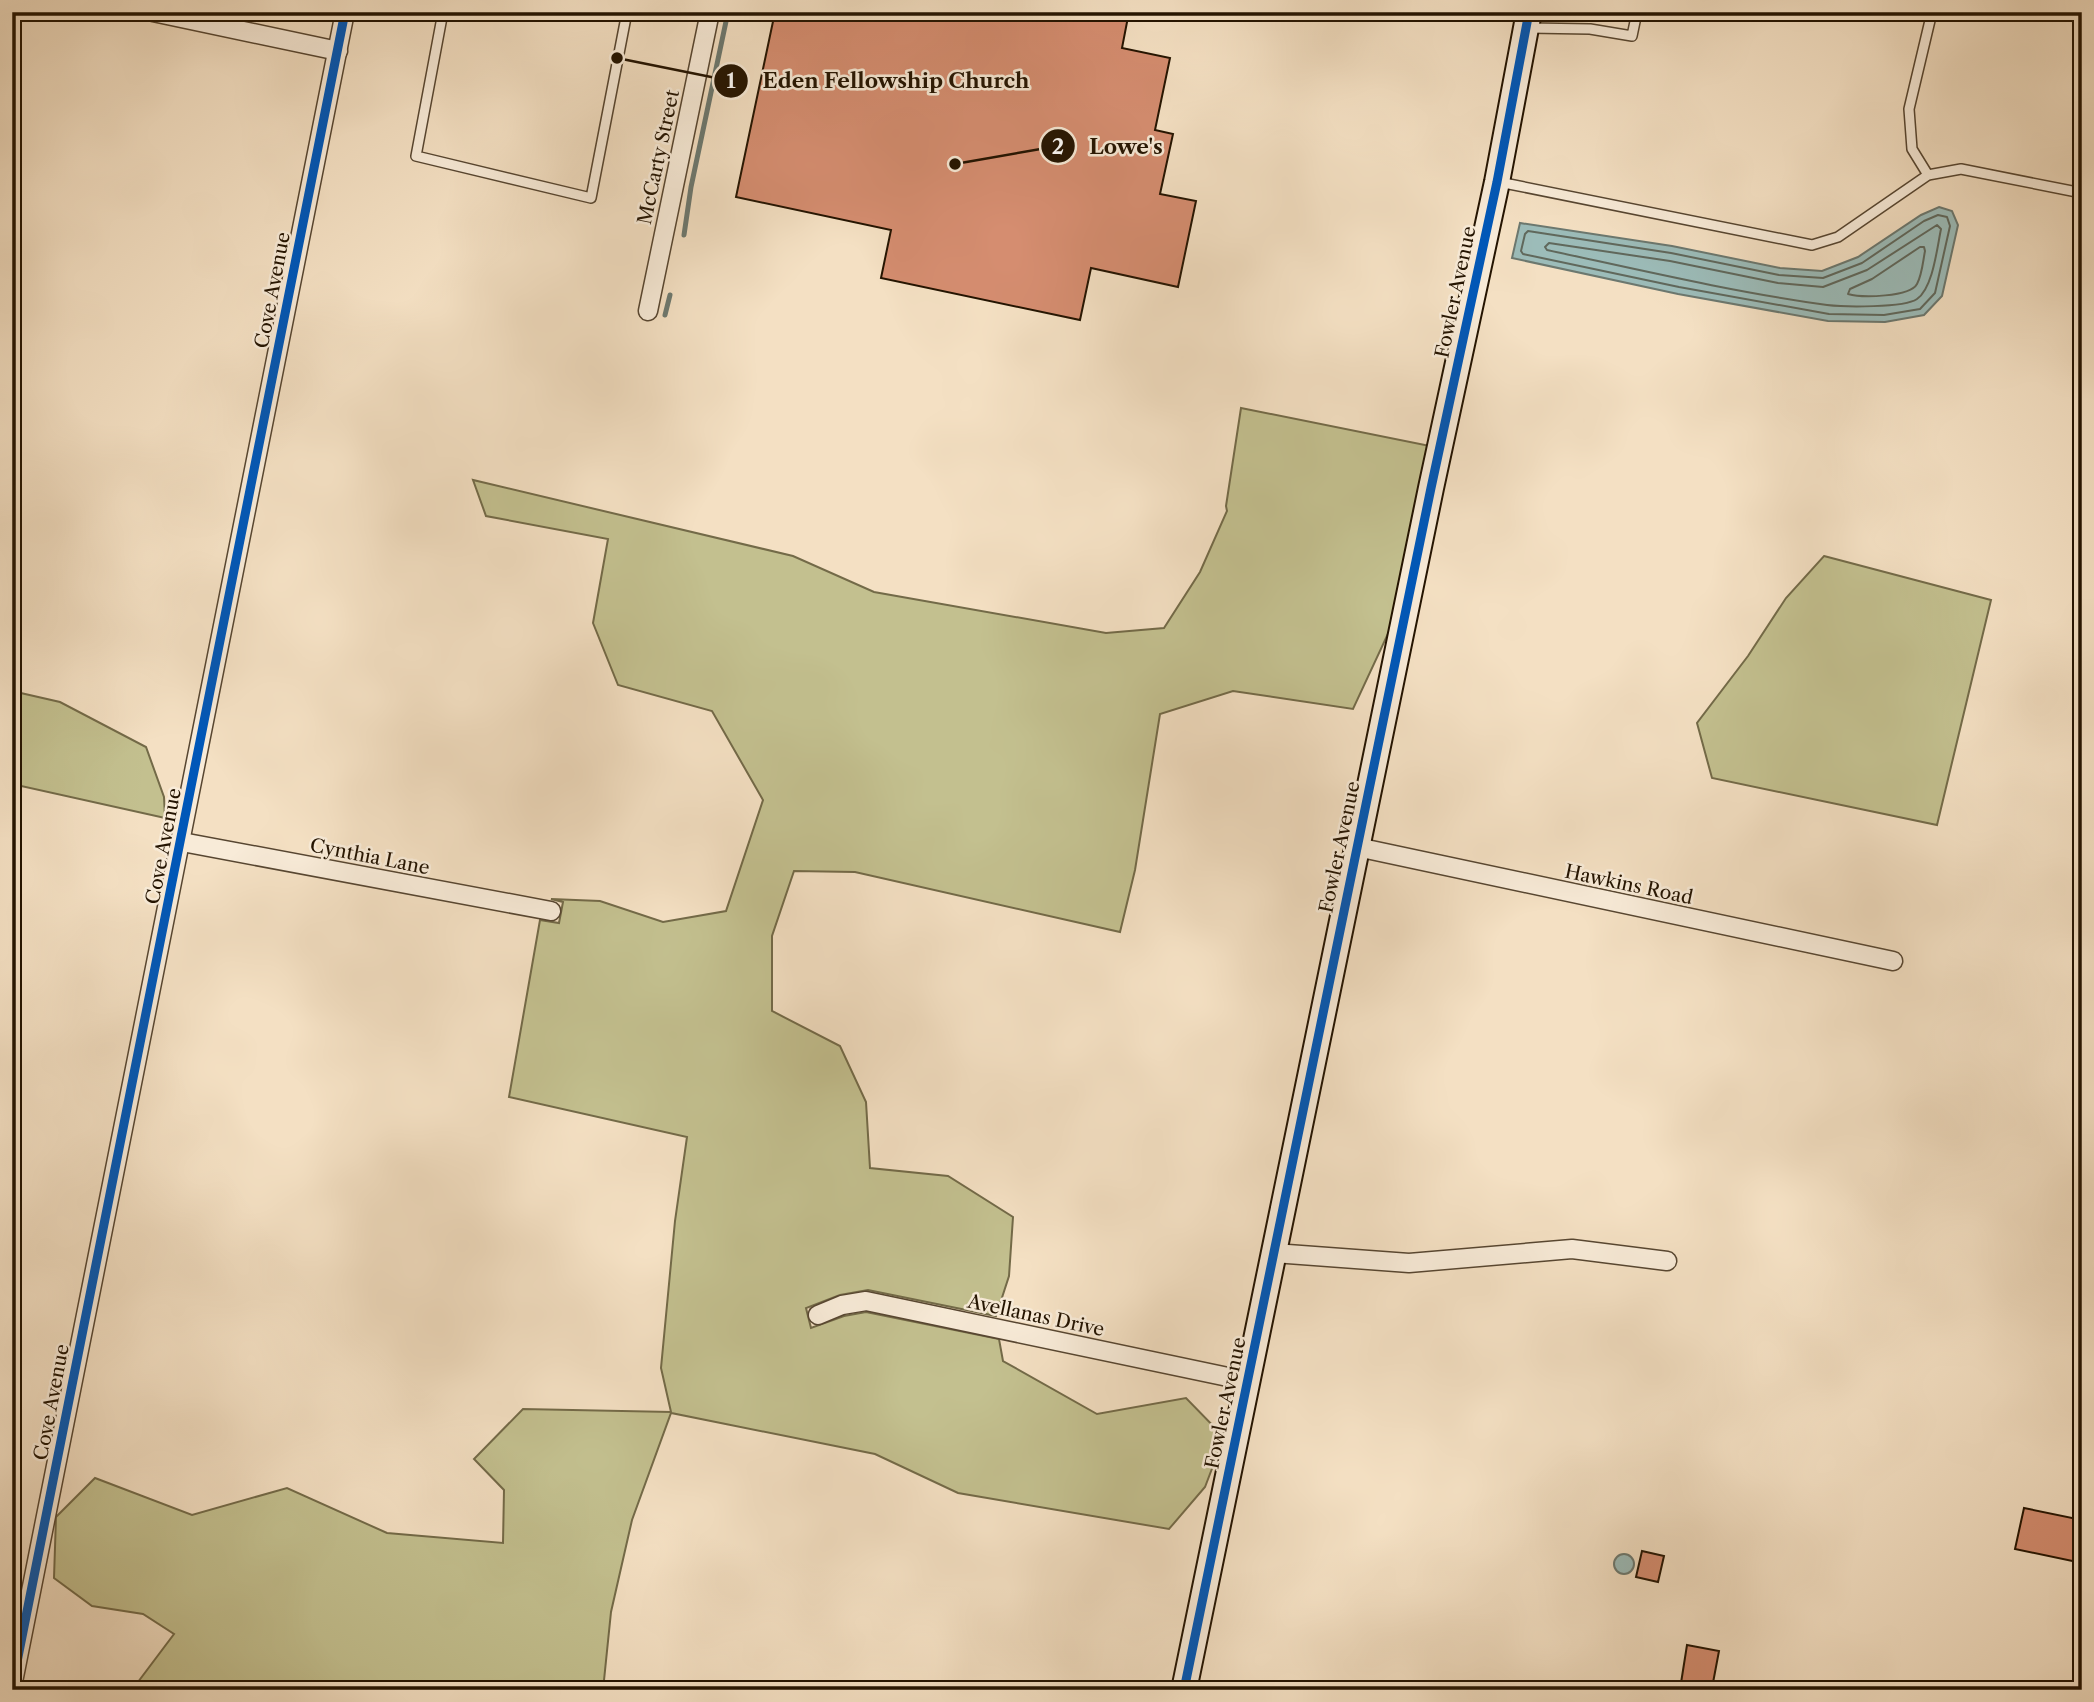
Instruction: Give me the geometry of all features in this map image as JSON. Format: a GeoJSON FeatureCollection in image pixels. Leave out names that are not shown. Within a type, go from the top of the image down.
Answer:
{"type":"FeatureCollection","features":[{"type":"Feature","properties":{"kind":"street"},"geometry":{"type":"LineString","coordinates":[[153,12],[338,51]]}},
{"type":"Feature","properties":{"kind":"street","name":"Cove Avenue"},"geometry":{"type":"LineString","coordinates":[[12,1686],[345,12]]}},
{"type":"Feature","properties":{"kind":"street","name":"McCarty Street"},"geometry":{"type":"LineString","coordinates":[[648,311],[710,12]]}},
{"type":"Feature","properties":{"kind":"street","name":"Fowler Avenue"},"geometry":{"type":"LineString","coordinates":[[1184,1690],[1497,182],[1527,20]]}},
{"type":"Feature","properties":{"kind":"street","name":"Cynthia Lane"},"geometry":{"type":"LineString","coordinates":[[181,842],[551,911]]}},
{"type":"Feature","properties":{"kind":"street","name":"Hawkins Road"},"geometry":{"type":"LineString","coordinates":[[1357,847],[1893,961]]}},
{"type":"Feature","properties":{"kind":"street"},"geometry":{"type":"LineString","coordinates":[[1274,1253],[1409,1263],[1572,1249],[1667,1261]]}},
{"type":"Feature","properties":{"kind":"street","name":"Avellanas Drive"},"geometry":{"type":"LineString","coordinates":[[818,1315],[866,1301],[1247,1381]]}},
{"type":"Feature","properties":{"kind":"lane"},"geometry":{"type":"LineString","coordinates":[[443,12],[416,156],[591,198],[627,12]]}},
{"type":"Feature","properties":{"kind":"lane"},"geometry":{"type":"LineString","coordinates":[[1527,20],[1632,36],[1637,12]]}},
{"type":"Feature","properties":{"kind":"lane"},"geometry":{"type":"LineString","coordinates":[[1928,175],[1912,149],[1909,109],[1932,12]]}},
{"type":"Feature","properties":{"kind":"lane"},"geometry":{"type":"LineString","coordinates":[[1497,182],[1812,245],[1839,237],[1928,175],[1961,169],[2082,194]]}},
{"type":"Feature","properties":{"kind":"shaded area"},"geometry":{"type":"Polygon","coordinates":[[[1241,408],[1430,446],[1393,623],[1353,709],[1233,691],[1160,714],[1135,870],[1120,932],[855,872],[794,871],[772,936],[772,1011],[840,1046],[866,1102],[870,1168],[948,1176],[1013,1217],[1009,1276],[996,1316],[868,1290],[840,1295],[806,1308],[811,1328],[844,1316],[866,1312],[999,1339],[1003,1361],[1097,1414],[1186,1398],[1224,1437],[1205,1487],[1169,1529],[958,1493],[875,1454],[671,1413],[632,1520],[611,1612],[603,1690],[132,1690],[174,1634],[143,1614],[92,1606],[54,1578],[56,1517],[95,1478],[192,1515],[287,1488],[387,1533],[503,1543],[504,1490],[474,1459],[523,1409],[671,1412],[661,1368],[675,1221],[687,1137],[509,1097],[540,920],[559,923],[563,902],[551,899],[600,901],[663,922],[726,911],[763,800],[712,711],[618,685],[593,623],[608,539],[486,516],[473,480],[793,556],[874,592],[1106,633],[1164,628],[1200,572],[1227,511],[1241,408]]]}},
{"type":"Feature","properties":{"kind":"shaded area"},"geometry":{"type":"Polygon","coordinates":[[[1824,556],[1991,600],[1937,825],[1712,778],[1697,723],[1748,656],[1786,598],[1824,556]]]}},
{"type":"Feature","properties":{"kind":"shaded area"},"geometry":{"type":"Polygon","coordinates":[[[12,691],[60,702],[146,747],[164,797],[165,818],[12,784],[12,691]]]}},
{"type":"Feature","properties":{"kind":"water"},"geometry":{"type":"Polygon","coordinates":[[[1939,207],[1952,211],[1958,225],[1942,296],[1924,315],[1885,322],[1828,321],[1678,294],[1512,258],[1520,223],[1672,246],[1780,268],[1822,271],[1858,257],[1921,215],[1939,207]]]}},
{"type":"Feature","properties":{"kind":"water"},"geometry":{"type":"Polygon","coordinates":[[[1624,1554],[1631,1557],[1634,1564],[1631,1571],[1624,1574],[1617,1571],[1614,1564],[1617,1557],[1624,1554]]]}},
{"type":"Feature","properties":{"kind":"building"},"geometry":{"type":"Polygon","coordinates":[[[775,12],[1105,12],[1128,17],[1122,48],[1170,58],[1155,130],[1173,134],[1160,194],[1196,201],[1178,287],[1091,268],[1080,320],[881,278],[891,230],[736,197],[775,12]]]}},
{"type":"Feature","properties":{"kind":"building"},"geometry":{"type":"Polygon","coordinates":[[[2024,1508],[2082,1520],[2082,1563],[2015,1549],[2024,1508]]]}},
{"type":"Feature","properties":{"kind":"building"},"geometry":{"type":"Polygon","coordinates":[[[1642,1551],[1664,1556],[1658,1582],[1636,1577],[1642,1551]]]}},
{"type":"Feature","properties":{"kind":"building"},"geometry":{"type":"Polygon","coordinates":[[[1687,1645],[1719,1651],[1712,1688],[1681,1683],[1687,1645]]]}},
{"type":"Feature","properties":{"kind":"waterway"},"geometry":{"type":"LineString","coordinates":[[684,235],[691,187],[728,12]]}},
{"type":"Feature","properties":{"kind":"waterway"},"geometry":{"type":"LineString","coordinates":[[665,315],[670,295]]}},
{"type":"Feature","properties":{"kind":"cycle path"},"geometry":{"type":"LineString","coordinates":[[12,1687],[345,12]]}},
{"type":"Feature","properties":{"kind":"cycle path"},"geometry":{"type":"LineString","coordinates":[[1184,1690],[1431,488],[1497,182],[1529,12]]}},
{"type":"Feature","properties":{"kind":"place","name":"Eden Fellowship Church"},"geometry":{"type":"Point","coordinates":[617,58]}},
{"type":"Feature","properties":{"kind":"place","name":"Lowe's"},"geometry":{"type":"Point","coordinates":[955,164]}}]}
